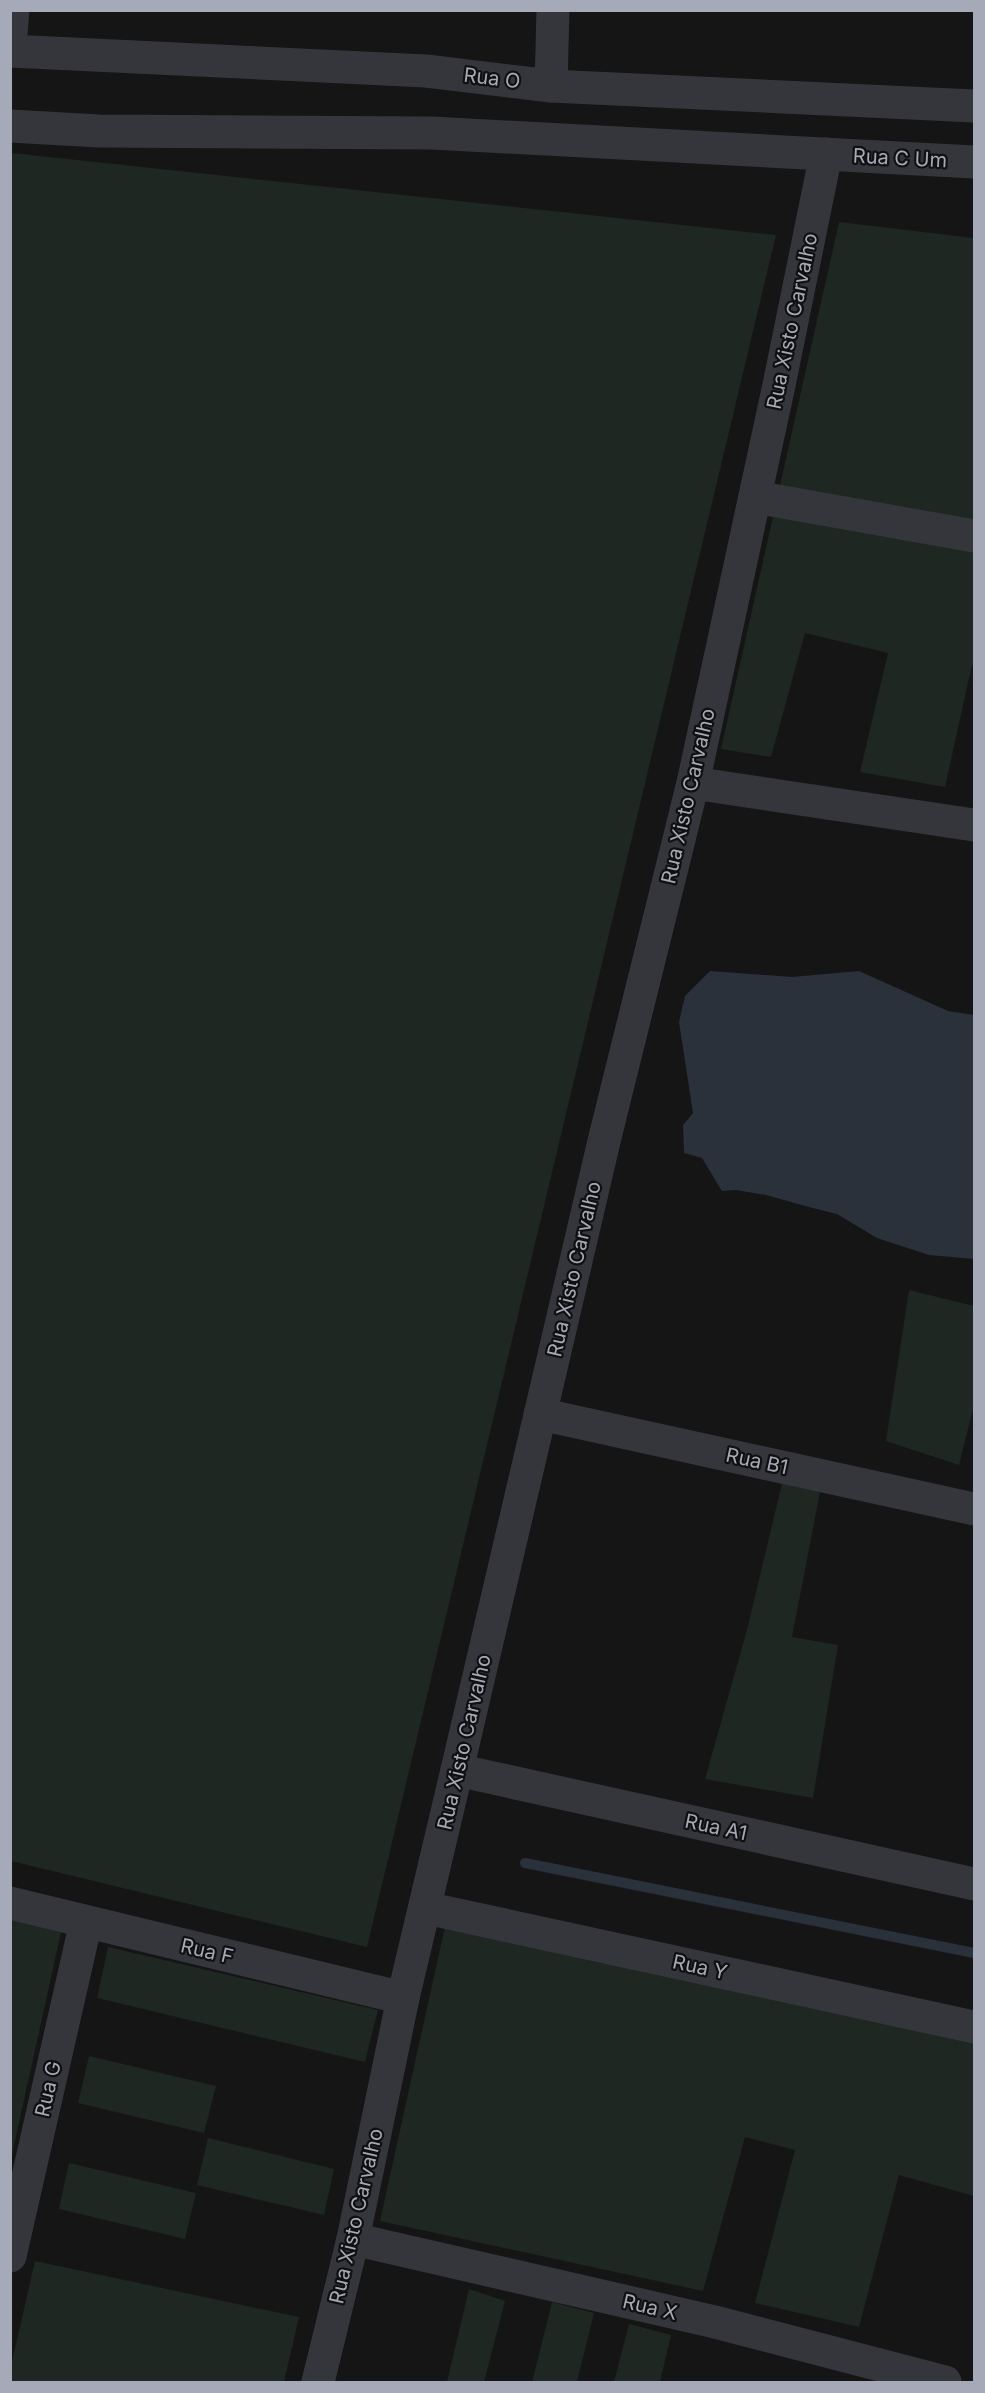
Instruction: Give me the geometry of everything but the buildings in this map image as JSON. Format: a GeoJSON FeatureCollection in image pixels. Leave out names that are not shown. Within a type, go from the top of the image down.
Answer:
{"type":"FeatureCollection","features":[{"type":"Feature","properties":{"kind":"street"},"geometry":{"type":"LineString","coordinates":[[10,45],[13,10]]}},
{"type":"Feature","properties":{"kind":"street"},"geometry":{"type":"LineString","coordinates":[[551,86],[553,10]]}},
{"type":"Feature","properties":{"kind":"street","name":"Rua O"},"geometry":{"type":"LineString","coordinates":[[10,51],[426,70],[551,86],[975,106]]}},
{"type":"Feature","properties":{"kind":"street"},"geometry":{"type":"LineString","coordinates":[[10,126],[99,132],[432,133],[826,154]]}},
{"type":"Feature","properties":{"kind":"street","name":"Rua C Um"},"geometry":{"type":"LineString","coordinates":[[826,154],[975,162]]}},
{"type":"Feature","properties":{"kind":"street","name":"Rua Xisto Carvalho"},"geometry":{"type":"LineString","coordinates":[[318,2382],[353,2239],[403,1998],[426,1908],[605,1137],[693,783],[826,154]]}},
{"type":"Feature","properties":{"kind":"street"},"geometry":{"type":"LineString","coordinates":[[755,497],[975,536]]}},
{"type":"Feature","properties":{"kind":"street"},"geometry":{"type":"LineString","coordinates":[[693,783],[975,825]]}},
{"type":"Feature","properties":{"kind":"street","name":"Rua B1"},"geometry":{"type":"LineString","coordinates":[[540,1414],[975,1509]]}},
{"type":"Feature","properties":{"kind":"street","name":"Rua A1"},"geometry":{"type":"LineString","coordinates":[[457,1770],[975,1884]]}},
{"type":"Feature","properties":{"kind":"street","name":"Rua F"},"geometry":{"type":"LineString","coordinates":[[10,1903],[403,1998]]}},
{"type":"Feature","properties":{"kind":"street","name":"Rua Y"},"geometry":{"type":"LineString","coordinates":[[426,1908],[975,2027]]}},
{"type":"Feature","properties":{"kind":"street","name":"Rua G"},"geometry":{"type":"LineString","coordinates":[[10,2256],[86,1922]]}},
{"type":"Feature","properties":{"kind":"street","name":"Rua X"},"geometry":{"type":"LineString","coordinates":[[353,2239],[715,2322],[945,2382]]}},
{"type":"Feature","properties":{"kind":"shaded area"},"geometry":{"type":"Polygon","coordinates":[[[12,153],[776,235],[367,1947],[11,1861],[12,153]]]}},
{"type":"Feature","properties":{"kind":"shaded area"},"geometry":{"type":"Polygon","coordinates":[[[839,222],[974,238],[974,665],[972,665],[945,787],[860,772],[888,653],[805,633],[771,757],[721,749],[839,222]]]}},
{"type":"Feature","properties":{"kind":"shaded area"},"geometry":{"type":"Polygon","coordinates":[[[710,971],[792,977],[859,971],[948,1011],[974,1015],[974,1259],[929,1255],[877,1238],[837,1214],[766,1195],[736,1190],[722,1191],[702,1158],[684,1153],[683,1125],[693,1113],[679,1022],[685,996],[710,971]]]}},
{"type":"Feature","properties":{"kind":"shaded area"},"geometry":{"type":"Polygon","coordinates":[[[909,1290],[974,1306],[974,1405],[959,1465],[886,1441],[909,1290]]]}},
{"type":"Feature","properties":{"kind":"shaded area"},"geometry":{"type":"Polygon","coordinates":[[[784,1475],[821,1487],[792,1637],[838,1645],[813,1798],[705,1779],[747,1630],[784,1475]]]}},
{"type":"Feature","properties":{"kind":"shaded area"},"geometry":{"type":"Polygon","coordinates":[[[11,1916],[62,1928],[11,2159],[11,1916]]]}},
{"type":"Feature","properties":{"kind":"shaded area"},"geometry":{"type":"Polygon","coordinates":[[[446,1922],[974,2039],[974,2196],[899,2175],[859,2327],[755,2303],[795,2150],[745,2137],[703,2291],[380,2221],[446,1922]]]}},
{"type":"Feature","properties":{"kind":"shaded area"},"geometry":{"type":"Polygon","coordinates":[[[108,1947],[378,2010],[365,2062],[97,1998],[108,1947]]]}},
{"type":"Feature","properties":{"kind":"shaded area"},"geometry":{"type":"Polygon","coordinates":[[[89,2056],[216,2086],[204,2133],[78,2103],[89,2056]]]}},
{"type":"Feature","properties":{"kind":"shaded area"},"geometry":{"type":"Polygon","coordinates":[[[208,2138],[334,2169],[324,2215],[197,2185],[208,2138]]]}},
{"type":"Feature","properties":{"kind":"shaded area"},"geometry":{"type":"Polygon","coordinates":[[[69,2163],[196,2193],[185,2239],[59,2209],[69,2163]]]}},
{"type":"Feature","properties":{"kind":"shaded area"},"geometry":{"type":"Polygon","coordinates":[[[35,2261],[299,2317],[284,2382],[11,2382],[11,2366],[35,2261]]]}},
{"type":"Feature","properties":{"kind":"shaded area"},"geometry":{"type":"Polygon","coordinates":[[[469,2289],[505,2301],[484,2382],[447,2382],[469,2289]]]}},
{"type":"Feature","properties":{"kind":"shaded area"},"geometry":{"type":"Polygon","coordinates":[[[552,2302],[594,2313],[577,2382],[532,2382],[552,2302]]]}},
{"type":"Feature","properties":{"kind":"shaded area"},"geometry":{"type":"Polygon","coordinates":[[[629,2324],[671,2335],[660,2382],[614,2382],[629,2324]]]}},
{"type":"Feature","properties":{"kind":"waterway"},"geometry":{"type":"LineString","coordinates":[[525,1863],[974,1953]]}}]}
